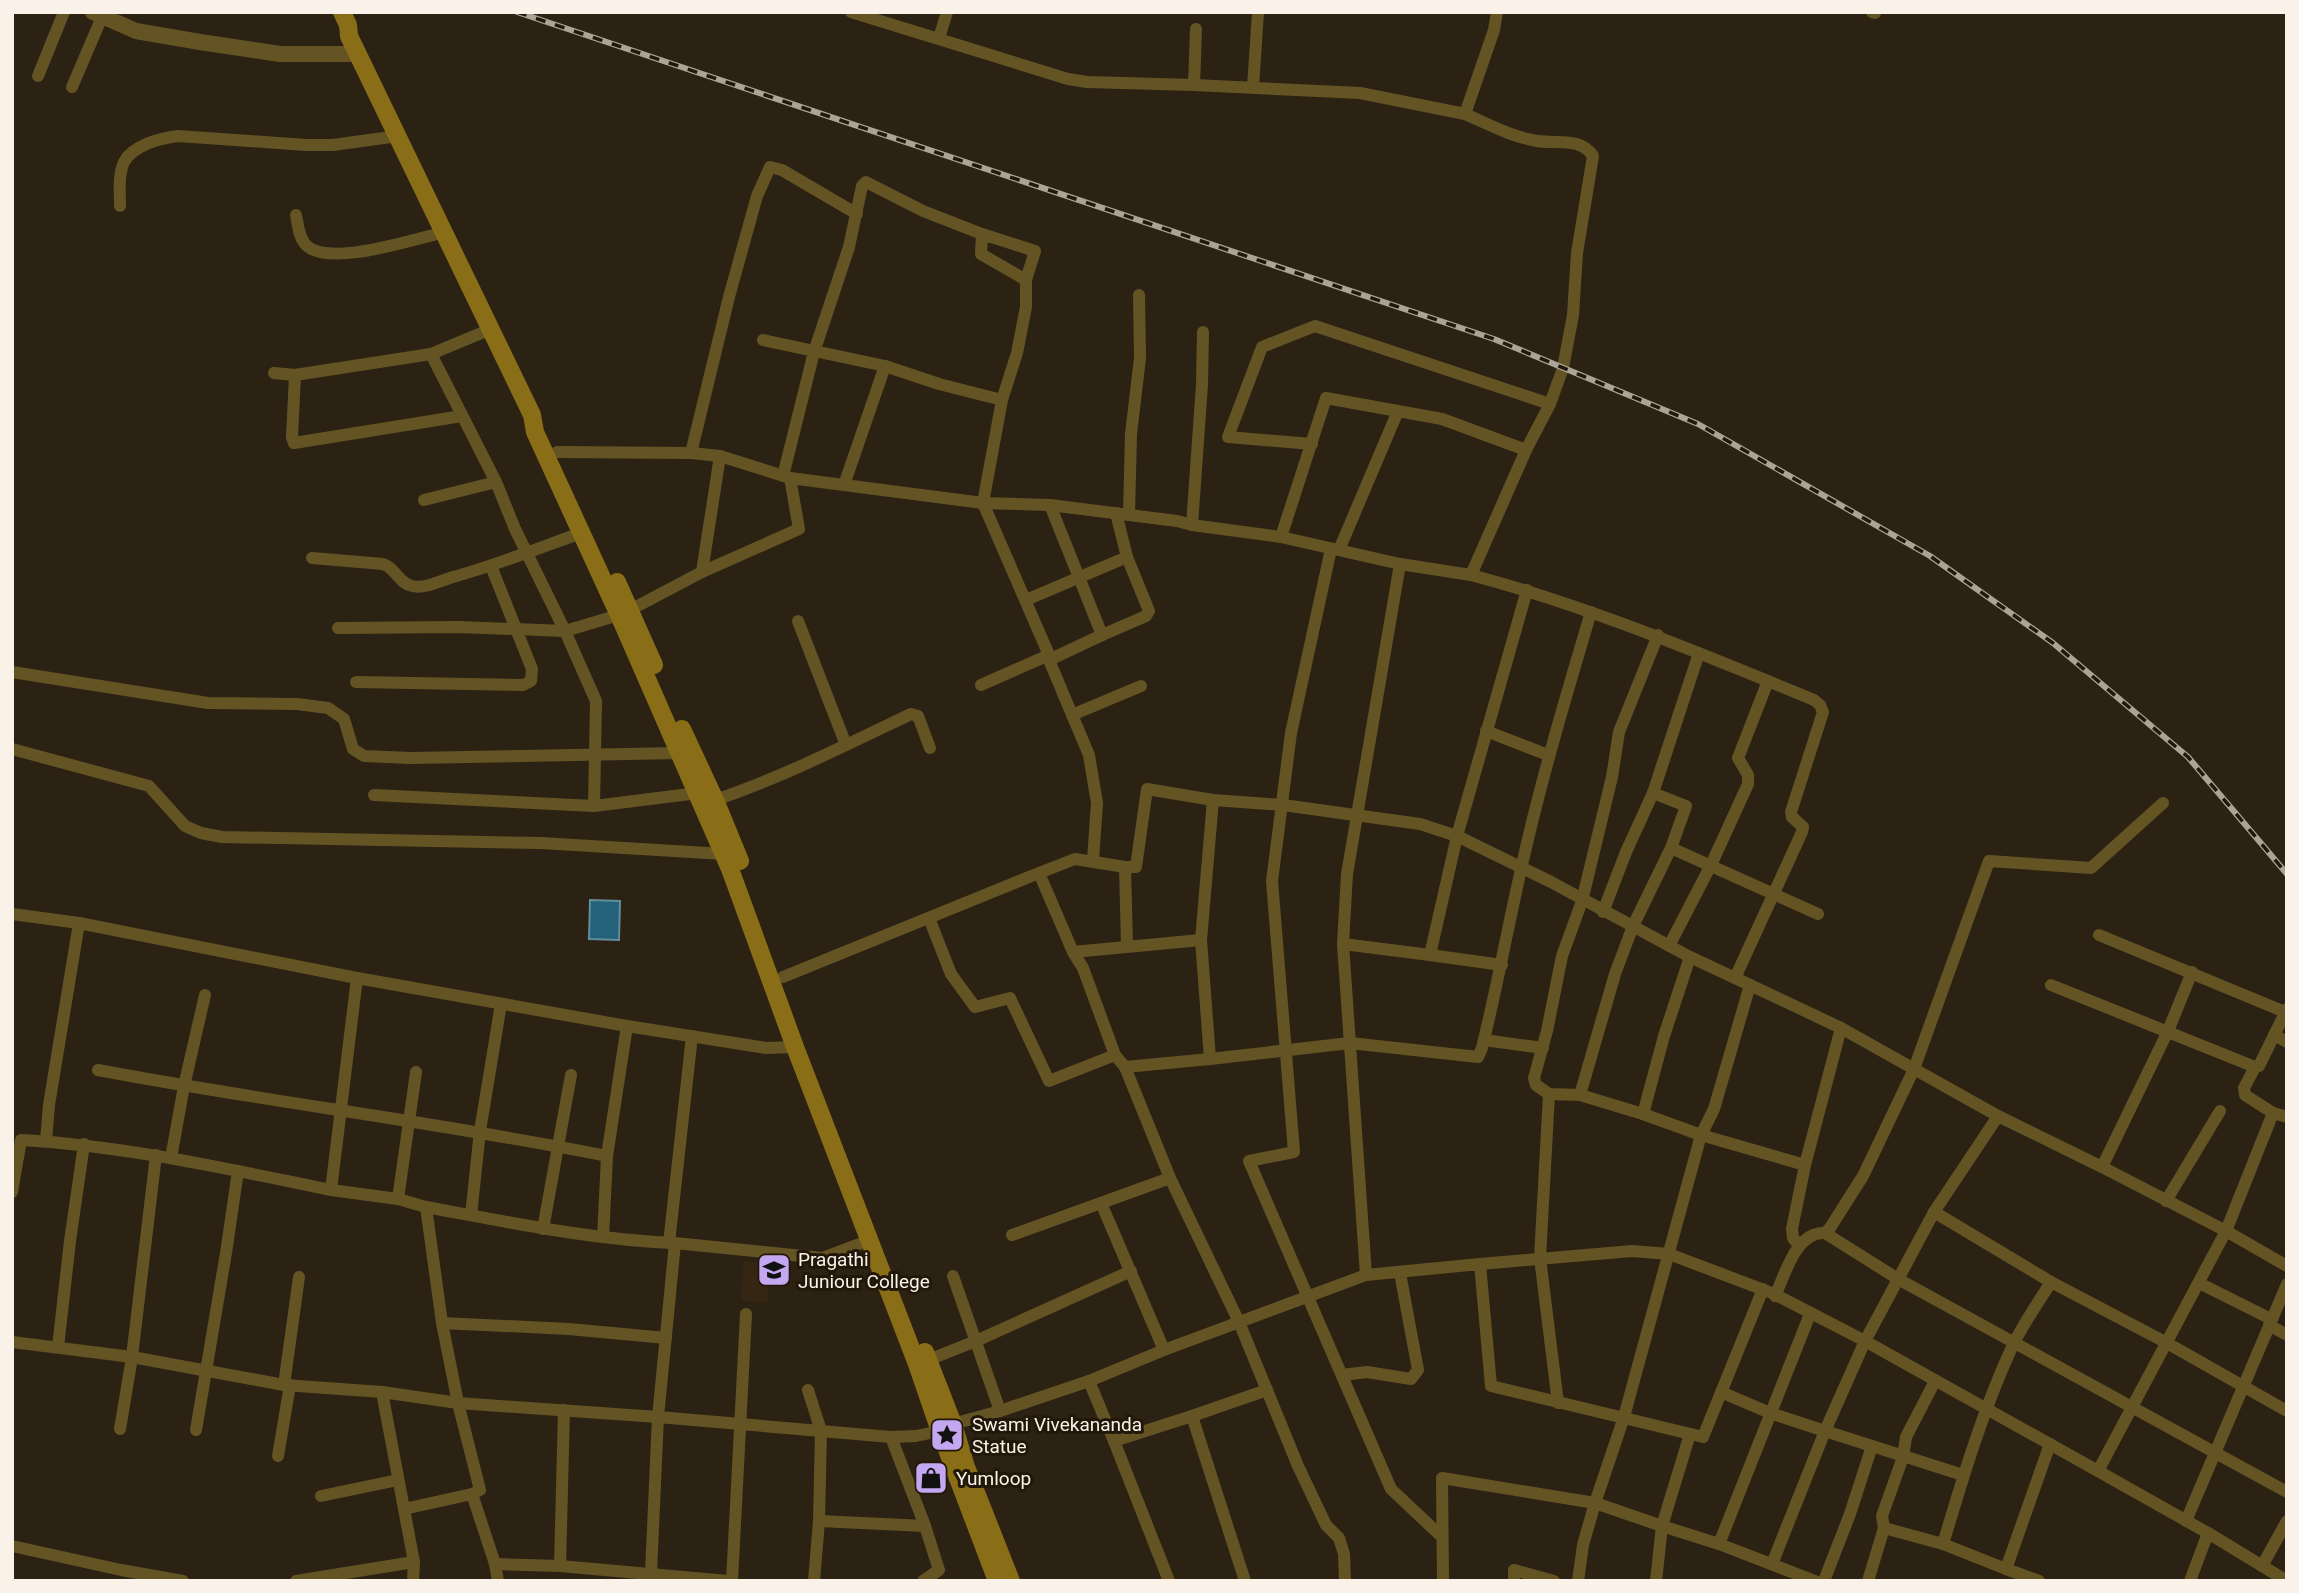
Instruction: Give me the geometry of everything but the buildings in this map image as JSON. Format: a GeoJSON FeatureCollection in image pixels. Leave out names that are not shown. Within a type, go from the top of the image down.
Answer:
{"type":"FeatureCollection","features":[{"type":"Feature","properties":{"kind":"main road"},"geometry":{"type":"LineString","coordinates":[[332,12],[341,29],[349,36]]}},
{"type":"Feature","properties":{"kind":"main road"},"geometry":{"type":"LineString","coordinates":[[342,12],[348,25],[349,36],[532,415],[535,432],[581,533],[625,613],[715,800],[928,1360],[946,1428],[998,1581]]}},
{"type":"Feature","properties":{"kind":"main road"},"geometry":{"type":"LineString","coordinates":[[532,415],[545,428],[557,452],[625,613],[753,928],[794,1047],[917,1364],[966,1467],[1012,1581]]}},
{"type":"Feature","properties":{"kind":"street"},"geometry":{"type":"LineString","coordinates":[[38,76],[64,12]]}},
{"type":"Feature","properties":{"kind":"street"},"geometry":{"type":"LineString","coordinates":[[851,12],[871,15],[1068,79],[1360,93],[1465,114],[1517,136],[1537,141],[1579,144],[1589,149],[1593,156],[1577,253],[1573,315],[1563,368],[1550,404],[1526,450],[1471,575]]}},
{"type":"Feature","properties":{"kind":"street"},"geometry":{"type":"LineString","coordinates":[[939,38],[947,12]]}},
{"type":"Feature","properties":{"kind":"street"},"geometry":{"type":"LineString","coordinates":[[1253,88],[1258,12]]}},
{"type":"Feature","properties":{"kind":"street"},"geometry":{"type":"LineString","coordinates":[[1465,114],[1494,30],[1497,12]]}},
{"type":"Feature","properties":{"kind":"street"},"geometry":{"type":"LineString","coordinates":[[72,87],[97,15],[136,31],[280,54],[358,54]]}},
{"type":"Feature","properties":{"kind":"street"},"geometry":{"type":"LineString","coordinates":[[1194,85],[1196,29]]}},
{"type":"Feature","properties":{"kind":"street"},"geometry":{"type":"LineString","coordinates":[[120,206],[120,177],[125,161],[134,151],[165,138],[178,136],[333,145],[398,136]]}},
{"type":"Feature","properties":{"kind":"street"},"geometry":{"type":"LineString","coordinates":[[691,453],[729,297],[757,196],[770,167],[782,170],[856,214]]}},
{"type":"Feature","properties":{"kind":"street"},"geometry":{"type":"LineString","coordinates":[[338,628],[458,626],[565,631],[625,613],[702,572],[799,529],[787,477],[814,352],[849,247],[862,186],[866,182],[923,211],[1035,251],[1026,280],[1026,307],[1002,400],[983,503],[1049,655],[981,685]]}},
{"type":"Feature","properties":{"kind":"street"},"geometry":{"type":"LineString","coordinates":[[296,215],[302,240],[323,254],[343,254],[444,232]]}},
{"type":"Feature","properties":{"kind":"street"},"geometry":{"type":"LineString","coordinates":[[982,234],[981,254],[1026,280]]}},
{"type":"Feature","properties":{"kind":"street"},"geometry":{"type":"LineString","coordinates":[[1093,860],[1097,803],[1095,779],[1089,755],[1049,660],[1146,616],[1149,611],[1127,557],[1123,514],[1140,358],[1139,295]]}},
{"type":"Feature","properties":{"kind":"street"},"geometry":{"type":"LineString","coordinates":[[1312,444],[1228,437],[1262,347],[1315,326],[1550,404]]}},
{"type":"Feature","properties":{"kind":"street"},"geometry":{"type":"LineString","coordinates":[[274,373],[295,374],[431,354],[491,330]]}},
{"type":"Feature","properties":{"kind":"street"},"geometry":{"type":"LineString","coordinates":[[1192,525],[1203,332]]}},
{"type":"Feature","properties":{"kind":"street"},"geometry":{"type":"LineString","coordinates":[[763,341],[885,366],[939,384],[1002,400]]}},
{"type":"Feature","properties":{"kind":"street"},"geometry":{"type":"LineString","coordinates":[[431,354],[496,482],[515,529],[596,701],[594,806]]}},
{"type":"Feature","properties":{"kind":"street"},"geometry":{"type":"LineString","coordinates":[[844,485],[885,366]]}},
{"type":"Feature","properties":{"kind":"street"},"geometry":{"type":"LineString","coordinates":[[295,374],[292,395],[294,443],[462,416]]}},
{"type":"Feature","properties":{"kind":"street"},"geometry":{"type":"LineString","coordinates":[[1281,537],[1326,398],[1443,419],[1526,450]]}},
{"type":"Feature","properties":{"kind":"street"},"geometry":{"type":"LineString","coordinates":[[1398,411],[1335,550],[1291,733],[1272,881],[1294,1152],[1249,1161],[1391,1489],[1443,1537]]}},
{"type":"Feature","properties":{"kind":"street"},"geometry":{"type":"LineString","coordinates":[[557,452],[691,453],[720,456],[787,477],[983,503],[1051,505],[1281,537],[1400,564],[1471,575],[1527,590],[1658,635],[1814,700],[1823,712],[1791,812],[1791,817],[1801,824],[1802,832],[1735,978]]}},
{"type":"Feature","properties":{"kind":"street"},"geometry":{"type":"LineString","coordinates":[[702,572],[720,456]]}},
{"type":"Feature","properties":{"kind":"street"},"geometry":{"type":"LineString","coordinates":[[424,500],[496,482]]}},
{"type":"Feature","properties":{"kind":"street"},"geometry":{"type":"LineString","coordinates":[[1051,505],[1102,635]]}},
{"type":"Feature","properties":{"kind":"street"},"geometry":{"type":"LineString","coordinates":[[312,558],[391,566],[400,580],[408,586],[421,587],[491,566],[581,533]]}},
{"type":"Feature","properties":{"kind":"street"},"geometry":{"type":"LineString","coordinates":[[1026,600],[1127,557]]}},
{"type":"Feature","properties":{"kind":"street"},"geometry":{"type":"LineString","coordinates":[[1366,1275],[1343,944],[1347,874],[1400,564]]}},
{"type":"Feature","properties":{"kind":"street"},"geometry":{"type":"LineString","coordinates":[[356,682],[523,685],[531,681],[532,669],[491,566]]}},
{"type":"Feature","properties":{"kind":"street"},"geometry":{"type":"LineString","coordinates":[[1430,955],[1457,836],[1527,590]]}},
{"type":"Feature","properties":{"kind":"street"},"geometry":{"type":"LineString","coordinates":[[1125,1067],[1350,1043],[1478,1057],[1502,965],[1521,867],[1548,755],[1591,612]]}},
{"type":"Feature","properties":{"kind":"street"},"geometry":{"type":"LineString","coordinates":[[799,621],[846,745]]}},
{"type":"Feature","properties":{"kind":"street"},"geometry":{"type":"LineString","coordinates":[[1658,635],[1619,732],[1612,777],[1582,901],[1562,956],[1533,1082],[1549,1094],[1580,1095],[1701,1135],[1805,1165]]}},
{"type":"Feature","properties":{"kind":"street"},"geometry":{"type":"LineString","coordinates":[[1603,912],[1653,793],[1699,653]]}},
{"type":"Feature","properties":{"kind":"street"},"geometry":{"type":"LineString","coordinates":[[12,672],[208,703],[297,704],[328,708],[344,719],[353,749],[364,756],[410,758],[680,753]]}},
{"type":"Feature","properties":{"kind":"street"},"geometry":{"type":"LineString","coordinates":[[1669,946],[1711,866],[1748,784],[1748,775],[1738,758],[1768,681]]}},
{"type":"Feature","properties":{"kind":"street"},"geometry":{"type":"LineString","coordinates":[[1072,715],[1141,686]]}},
{"type":"Feature","properties":{"kind":"street"},"geometry":{"type":"LineString","coordinates":[[715,800],[745,790],[914,714],[918,716],[930,748]]}},
{"type":"Feature","properties":{"kind":"street"},"geometry":{"type":"LineString","coordinates":[[1486,731],[1548,755]]}},
{"type":"Feature","properties":{"kind":"street"},"geometry":{"type":"LineString","coordinates":[[12,749],[149,786],[185,826],[201,833],[222,837],[541,843],[724,854]]}},
{"type":"Feature","properties":{"kind":"street"},"geometry":{"type":"LineString","coordinates":[[783,976],[1067,860],[1093,860],[1134,868],[1137,863],[1147,789],[1213,800],[1283,806],[1420,824],[1457,836],[1521,867],[1690,957],[1841,1028],[1998,1116],[2226,1231],[2287,1266]]}},
{"type":"Feature","properties":{"kind":"street"},"geometry":{"type":"LineString","coordinates":[[374,795],[594,806],[698,793]]}},
{"type":"Feature","properties":{"kind":"street"},"geometry":{"type":"LineString","coordinates":[[1580,1095],[1615,974],[1633,926],[1671,848],[1686,806],[1653,793]]}},
{"type":"Feature","properties":{"kind":"street"},"geometry":{"type":"LineString","coordinates":[[1210,1059],[1201,940],[1213,800]]}},
{"type":"Feature","properties":{"kind":"street"},"geometry":{"type":"LineString","coordinates":[[1825,1233],[1863,1176],[1905,1064],[1989,861],[2091,868],[2163,803]]}},
{"type":"Feature","properties":{"kind":"street"},"geometry":{"type":"LineString","coordinates":[[1671,848],[1818,914]]}},
{"type":"Feature","properties":{"kind":"street"},"geometry":{"type":"LineString","coordinates":[[1125,867],[1127,946]]}},
{"type":"Feature","properties":{"kind":"street"},"geometry":{"type":"LineString","coordinates":[[1039,873],[1073,952],[1083,968],[1115,1055],[1125,1067],[1170,1178],[1239,1322],[1298,1466],[1326,1525],[1339,1538],[1344,1555],[1345,1581]]}},
{"type":"Feature","properties":{"kind":"street"},"geometry":{"type":"LineString","coordinates":[[12,914],[79,923],[357,978],[627,1026],[766,1048],[794,1047]]}},
{"type":"Feature","properties":{"kind":"street"},"geometry":{"type":"LineString","coordinates":[[929,918],[951,974],[975,1007],[1010,998],[1049,1081],[1115,1055]]}},
{"type":"Feature","properties":{"kind":"street"},"geometry":{"type":"LineString","coordinates":[[46,1141],[49,1105],[79,923]]}},
{"type":"Feature","properties":{"kind":"street"},"geometry":{"type":"LineString","coordinates":[[2099,934],[2286,1011],[2259,1066],[2255,1068],[2244,1088],[2245,1096],[2273,1113],[2287,1117]]}},
{"type":"Feature","properties":{"kind":"street"},"geometry":{"type":"LineString","coordinates":[[1073,952],[1201,940]]}},
{"type":"Feature","properties":{"kind":"street"},"geometry":{"type":"LineString","coordinates":[[1343,944],[1502,965]]}},
{"type":"Feature","properties":{"kind":"street"},"geometry":{"type":"LineString","coordinates":[[1643,1114],[1664,1036],[1690,957]]}},
{"type":"Feature","properties":{"kind":"street"},"geometry":{"type":"LineString","coordinates":[[2102,1167],[2168,1031],[2192,972]]}},
{"type":"Feature","properties":{"kind":"street"},"geometry":{"type":"LineString","coordinates":[[331,1190],[357,978]]}},
{"type":"Feature","properties":{"kind":"street"},"geometry":{"type":"LineString","coordinates":[[1578,1581],[1583,1545],[1623,1417],[1701,1135],[1714,1109],[1750,985]]}},
{"type":"Feature","properties":{"kind":"street"},"geometry":{"type":"LineString","coordinates":[[2051,985],[2255,1068]]}},
{"type":"Feature","properties":{"kind":"street"},"geometry":{"type":"LineString","coordinates":[[171,1158],[205,995]]}},
{"type":"Feature","properties":{"kind":"street"},"geometry":{"type":"LineString","coordinates":[[471,1215],[480,1131],[501,1003]]}},
{"type":"Feature","properties":{"kind":"street"},"geometry":{"type":"LineString","coordinates":[[603,1237],[607,1156],[627,1026]]}},
{"type":"Feature","properties":{"kind":"street"},"geometry":{"type":"LineString","coordinates":[[1796,1241],[1792,1229],[1805,1165],[1841,1028]]}},
{"type":"Feature","properties":{"kind":"street"},"geometry":{"type":"LineString","coordinates":[[2274,1035],[2287,1042]]}},
{"type":"Feature","properties":{"kind":"street"},"geometry":{"type":"LineString","coordinates":[[651,1573],[658,1417],[692,1036]]}},
{"type":"Feature","properties":{"kind":"street"},"geometry":{"type":"LineString","coordinates":[[1484,1040],[1542,1048]]}},
{"type":"Feature","properties":{"kind":"street"},"geometry":{"type":"LineString","coordinates":[[98,1070],[184,1086],[480,1131],[607,1156]]}},
{"type":"Feature","properties":{"kind":"street"},"geometry":{"type":"LineString","coordinates":[[398,1199],[416,1072]]}},
{"type":"Feature","properties":{"kind":"street"},"geometry":{"type":"LineString","coordinates":[[542,1229],[570,1075]]}},
{"type":"Feature","properties":{"kind":"street"},"geometry":{"type":"LineString","coordinates":[[1549,1094],[1540,1258],[1558,1402]]}},
{"type":"Feature","properties":{"kind":"street"},"geometry":{"type":"LineString","coordinates":[[2166,1200],[2220,1111]]}},
{"type":"Feature","properties":{"kind":"street"},"geometry":{"type":"LineString","coordinates":[[2098,1471],[2226,1231],[2273,1113]]}},
{"type":"Feature","properties":{"kind":"street"},"geometry":{"type":"LineString","coordinates":[[1772,1564],[1825,1431],[1865,1342],[1934,1212],[1998,1116]]}},
{"type":"Feature","properties":{"kind":"street"},"geometry":{"type":"LineString","coordinates":[[12,1192],[16,1139],[84,1144],[156,1155],[331,1190],[398,1199],[542,1229],[603,1237],[822,1258],[870,1240]]}},
{"type":"Feature","properties":{"kind":"street"},"geometry":{"type":"LineString","coordinates":[[58,1348],[84,1144]]}},
{"type":"Feature","properties":{"kind":"street"},"geometry":{"type":"LineString","coordinates":[[120,1429],[132,1357],[156,1155]]}},
{"type":"Feature","properties":{"kind":"street"},"geometry":{"type":"LineString","coordinates":[[196,1430],[238,1171]]}},
{"type":"Feature","properties":{"kind":"street"},"geometry":{"type":"LineString","coordinates":[[1012,1235],[1170,1178]]}},
{"type":"Feature","properties":{"kind":"street"},"geometry":{"type":"LineString","coordinates":[[1101,1203],[1164,1350]]}},
{"type":"Feature","properties":{"kind":"street"},"geometry":{"type":"LineString","coordinates":[[404,1509],[479,1492],[480,1486],[458,1403],[442,1323],[426,1206]]}},
{"type":"Feature","properties":{"kind":"street"},"geometry":{"type":"LineString","coordinates":[[1934,1212],[2051,1282],[2167,1343],[2287,1411]]}},
{"type":"Feature","properties":{"kind":"street"},"geometry":{"type":"LineString","coordinates":[[1480,1264],[1491,1386],[1703,1437],[1721,1392],[1796,1241],[1817,1232],[1825,1233],[1898,1279],[2287,1492]]}},
{"type":"Feature","properties":{"kind":"street"},"geometry":{"type":"LineString","coordinates":[[12,1342],[132,1357],[287,1385],[382,1392],[458,1403],[741,1423],[891,1437],[916,1436],[1089,1381],[1164,1350],[1366,1275],[1632,1251],[1669,1254],[1769,1292],[1865,1342],[2208,1533],[2287,1581]]}},
{"type":"Feature","properties":{"kind":"street"},"geometry":{"type":"LineString","coordinates":[[928,1360],[1132,1271]]}},
{"type":"Feature","properties":{"kind":"street"},"geometry":{"type":"LineString","coordinates":[[1342,1375],[1367,1372],[1411,1379],[1418,1370],[1400,1273]]}},
{"type":"Feature","properties":{"kind":"street"},"geometry":{"type":"LineString","coordinates":[[953,1276],[1000,1411]]}},
{"type":"Feature","properties":{"kind":"street"},"geometry":{"type":"LineString","coordinates":[[278,1456],[299,1277]]}},
{"type":"Feature","properties":{"kind":"street"},"geometry":{"type":"LineString","coordinates":[[1943,1544],[1986,1408],[2014,1344],[2051,1282]]}},
{"type":"Feature","properties":{"kind":"street"},"geometry":{"type":"LineString","coordinates":[[2199,1283],[2270,1322],[2287,1335]]}},
{"type":"Feature","properties":{"kind":"street"},"geometry":{"type":"LineString","coordinates":[[2186,1521],[2287,1284]]}},
{"type":"Feature","properties":{"kind":"street"},"geometry":{"type":"LineString","coordinates":[[495,1564],[560,1566],[618,1576],[651,1573],[730,1581],[746,1314]]}},
{"type":"Feature","properties":{"kind":"street"},"geometry":{"type":"LineString","coordinates":[[1719,1544],[1810,1314]]}},
{"type":"Feature","properties":{"kind":"street"},"geometry":{"type":"LineString","coordinates":[[442,1323],[569,1329],[666,1338]]}},
{"type":"Feature","properties":{"kind":"street"},"geometry":{"type":"LineString","coordinates":[[1089,1381],[1169,1581]]}},
{"type":"Feature","properties":{"kind":"street"},"geometry":{"type":"LineString","coordinates":[[1868,1581],[1884,1528],[1882,1516],[1903,1457],[1906,1437],[1935,1381]]}},
{"type":"Feature","properties":{"kind":"street"},"geometry":{"type":"LineString","coordinates":[[808,1390],[821,1431],[819,1521],[814,1581]]}},
{"type":"Feature","properties":{"kind":"street"},"geometry":{"type":"LineString","coordinates":[[1114,1441],[1267,1390]]}},
{"type":"Feature","properties":{"kind":"street"},"geometry":{"type":"LineString","coordinates":[[382,1392],[414,1562],[413,1581]]}},
{"type":"Feature","properties":{"kind":"street"},"geometry":{"type":"LineString","coordinates":[[1721,1392],[1770,1413],[1963,1475]]}},
{"type":"Feature","properties":{"kind":"street"},"geometry":{"type":"LineString","coordinates":[[560,1566],[564,1410]]}},
{"type":"Feature","properties":{"kind":"street"},"geometry":{"type":"LineString","coordinates":[[1192,1416],[1245,1581]]}},
{"type":"Feature","properties":{"kind":"street"},"geometry":{"type":"LineString","coordinates":[[1657,1581],[1662,1526],[1690,1434]]}},
{"type":"Feature","properties":{"kind":"street"},"geometry":{"type":"LineString","coordinates":[[891,1437],[939,1570],[923,1581]]}},
{"type":"Feature","properties":{"kind":"street"},"geometry":{"type":"LineString","coordinates":[[2006,1569],[2050,1444]]}},
{"type":"Feature","properties":{"kind":"street"},"geometry":{"type":"LineString","coordinates":[[1824,1581],[1872,1446]]}},
{"type":"Feature","properties":{"kind":"street"},"geometry":{"type":"LineString","coordinates":[[1443,1581],[1442,1478],[1595,1503],[1719,1544],[1815,1581]]}},
{"type":"Feature","properties":{"kind":"street"},"geometry":{"type":"LineString","coordinates":[[321,1496],[398,1480]]}},
{"type":"Feature","properties":{"kind":"street"},"geometry":{"type":"LineString","coordinates":[[472,1494],[498,1581]]}},
{"type":"Feature","properties":{"kind":"street"},"geometry":{"type":"LineString","coordinates":[[819,1521],[925,1526]]}},
{"type":"Feature","properties":{"kind":"street"},"geometry":{"type":"LineString","coordinates":[[2262,1566],[2287,1521]]}},
{"type":"Feature","properties":{"kind":"street"},"geometry":{"type":"LineString","coordinates":[[1884,1528],[1943,1544],[2039,1581]]}},
{"type":"Feature","properties":{"kind":"street"},"geometry":{"type":"LineString","coordinates":[[2190,1581],[2208,1533]]}},
{"type":"Feature","properties":{"kind":"street"},"geometry":{"type":"LineString","coordinates":[[12,1545],[120,1575],[183,1581]]}},
{"type":"Feature","properties":{"kind":"street"},"geometry":{"type":"LineString","coordinates":[[296,1581],[414,1562]]}},
{"type":"Feature","properties":{"kind":"street"},"geometry":{"type":"LineString","coordinates":[[1514,1581],[1514,1570],[1554,1581]]}},
{"type":"Feature","properties":{"kind":"shaded area"},"geometry":{"type":"Polygon","coordinates":[[[743,1261],[769,1262],[768,1303],[741,1301],[743,1261]]]}},
{"type":"Feature","properties":{"kind":"water"},"geometry":{"type":"Polygon","coordinates":[[[590,900],[620,901],[619,940],[589,939],[590,900]]]}},
{"type":"Feature","properties":{"kind":"railway"},"geometry":{"type":"LineString","coordinates":[[517,12],[1494,339],[1698,424],[1930,556],[2053,643],[2188,757],[2287,874]]}},
{"type":"Feature","properties":{"kind":"place","name":"Pragathi Juniour College"},"geometry":{"type":"Point","coordinates":[774,1270]}},
{"type":"Feature","properties":{"kind":"place","name":"Swami Vivekananda Statue"},"geometry":{"type":"Point","coordinates":[947,1435]}},
{"type":"Feature","properties":{"kind":"place","name":"Yumloop"},"geometry":{"type":"Point","coordinates":[931,1478]}}]}
